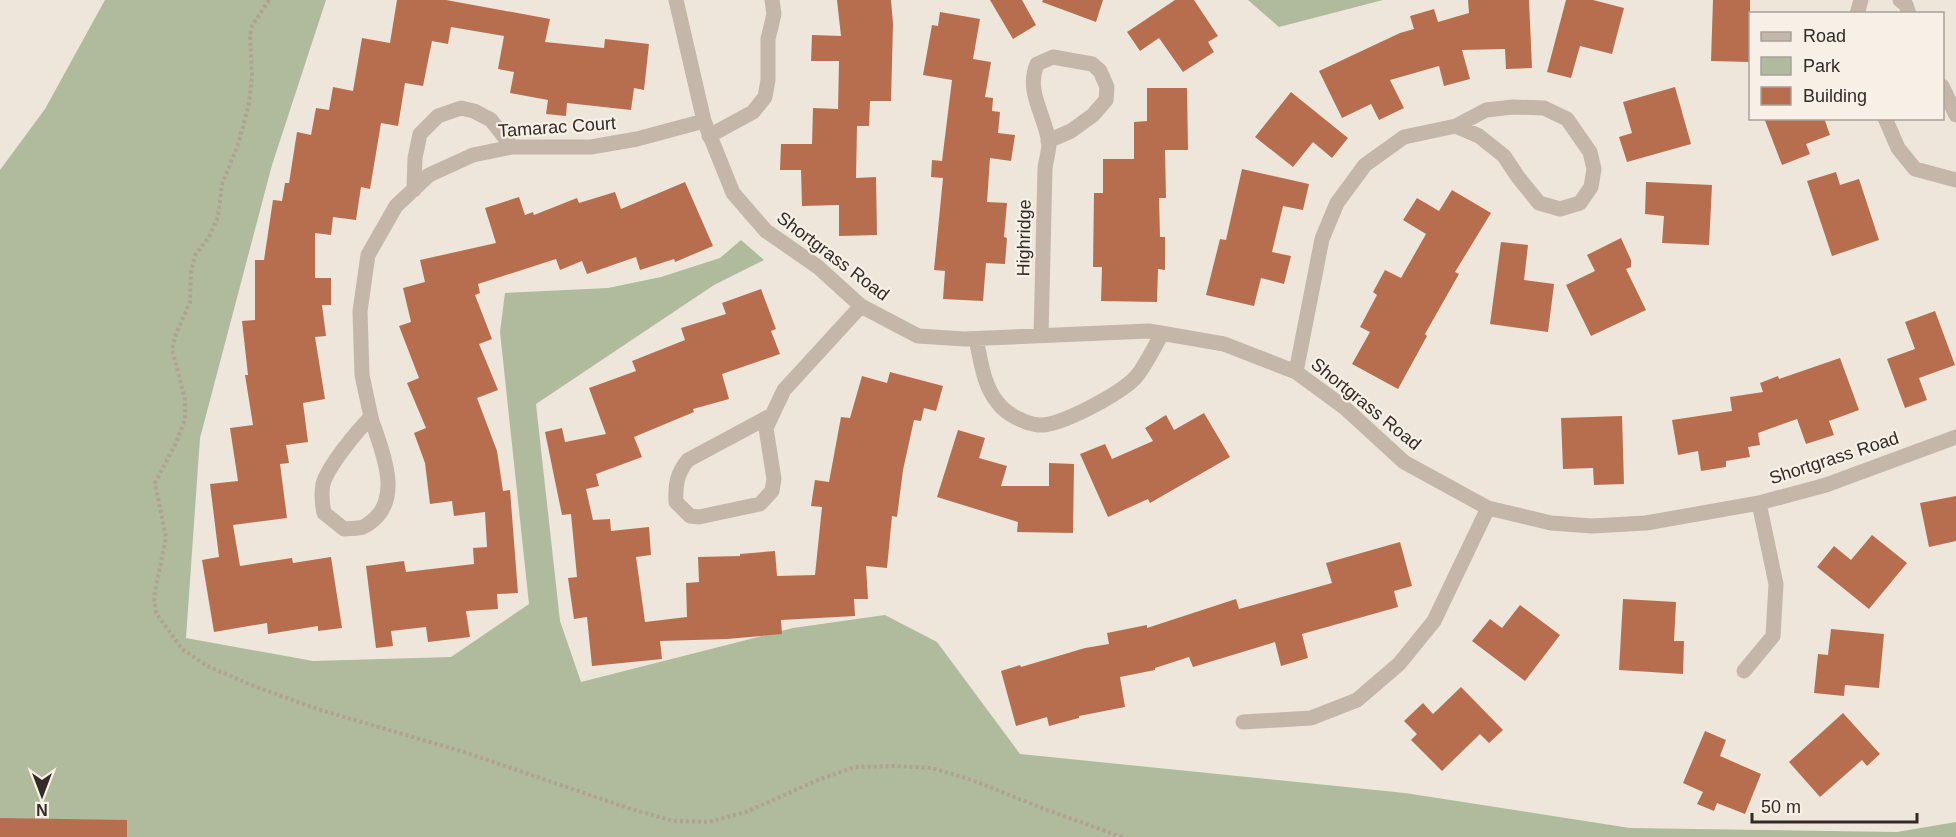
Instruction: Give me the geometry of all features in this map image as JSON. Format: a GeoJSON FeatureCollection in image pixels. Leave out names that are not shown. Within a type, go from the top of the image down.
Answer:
{"type":"FeatureCollection","features":[{"type":"Feature","properties":{"kind":"street","name":"Shortgrass Road"},"geometry":{"type":"LineString","coordinates":[[676,0],[704,121],[733,193],[766,231],[818,267],[861,306],[918,336],[976,339],[1149,331],[1224,344],[1296,372],[1345,408],[1404,462],[1488,508],[1551,523],[1592,526],[1646,523],[1759,503],[1826,485],[1956,437]]}},
{"type":"Feature","properties":{"kind":"street"},"geometry":{"type":"LineString","coordinates":[[709,136],[753,112],[765,97],[768,80],[768,39],[774,14],[772,0]]}},
{"type":"Feature","properties":{"kind":"street"},"geometry":{"type":"LineString","coordinates":[[1900,0],[1906,5],[1908,12]]}},
{"type":"Feature","properties":{"kind":"street","name":"Highridge"},"geometry":{"type":"LineString","coordinates":[[1041,336],[1045,168],[1048,141],[1033,86],[1033,73],[1037,64],[1053,57],[1092,63],[1100,71],[1107,87],[1106,100],[1093,115],[1071,131],[1048,141]]}},
{"type":"Feature","properties":{"kind":"street"},"geometry":{"type":"LineString","coordinates":[[1944,90],[1956,115]]}},
{"type":"Feature","properties":{"kind":"street"},"geometry":{"type":"LineString","coordinates":[[1296,372],[1322,239],[1337,203],[1365,165],[1404,137],[1456,126],[1486,110],[1513,107],[1544,108],[1567,119],[1590,152],[1594,169],[1591,187],[1580,203],[1560,209],[1539,203],[1504,156],[1479,135],[1456,126]]}},
{"type":"Feature","properties":{"kind":"street"},"geometry":{"type":"LineString","coordinates":[[414,189],[415,158],[420,134],[438,116],[461,108],[474,111],[491,120],[512,147]]}},
{"type":"Feature","properties":{"kind":"street"},"geometry":{"type":"LineString","coordinates":[[1886,120],[1898,148],[1915,169],[1956,180]]}},
{"type":"Feature","properties":{"kind":"street","name":"Tamarac Court"},"geometry":{"type":"LineString","coordinates":[[371,417],[360,429],[323,483],[321,498],[324,513],[344,529],[363,527],[376,518],[385,505],[389,491],[381,447],[371,417],[362,375],[360,311],[368,255],[396,206],[429,175],[473,155],[512,147],[591,147],[638,139],[704,121]]}},
{"type":"Feature","properties":{"kind":"street"},"geometry":{"type":"LineString","coordinates":[[772,415],[688,460],[681,468],[675,485],[676,502],[690,516],[699,517],[760,504],[772,491],[774,479],[766,428],[784,390],[861,306]]}},
{"type":"Feature","properties":{"kind":"street"},"geometry":{"type":"LineString","coordinates":[[976,339],[985,382],[999,404],[1017,418],[1038,425],[1055,423],[1123,388],[1137,375],[1162,333]]}},
{"type":"Feature","properties":{"kind":"street"},"geometry":{"type":"LineString","coordinates":[[1744,671],[1773,636],[1776,584],[1759,503]]}},
{"type":"Feature","properties":{"kind":"street"},"geometry":{"type":"LineString","coordinates":[[1243,722],[1311,718],[1357,700],[1399,664],[1434,621],[1488,508]]}},
{"type":"Feature","properties":{"kind":"path"},"geometry":{"type":"LineString","coordinates":[[268,0],[252,26],[250,36],[252,76],[249,104],[238,146],[222,184],[218,218],[209,237],[195,255],[191,272],[189,302],[172,349],[185,399],[185,420],[155,483],[166,537],[154,597],[156,613],[182,649],[207,666],[317,709],[464,752],[673,821],[709,822],[746,813],[818,780],[855,767],[896,766],[932,768],[972,780],[1122,837]]}},
{"type":"Feature","properties":{"kind":"green space"},"geometry":{"type":"Polygon","coordinates":[[[105,0],[326,0],[272,165],[200,438],[186,638],[313,661],[451,657],[529,604],[500,332],[505,293],[608,288],[661,277],[720,258],[741,240],[764,260],[714,285],[536,404],[560,621],[581,682],[793,628],[885,615],[937,642],[1020,754],[1405,793],[1630,828],[1897,832],[1956,822],[1956,837],[0,837],[0,170],[45,109],[105,0]]]}},
{"type":"Feature","properties":{"kind":"green space"},"geometry":{"type":"Polygon","coordinates":[[[1248,0],[1383,0],[1279,27],[1248,0]]]}},
{"type":"Feature","properties":{"kind":"building"},"geometry":{"type":"Polygon","coordinates":[[[397,0],[446,0],[550,19],[545,42],[604,48],[605,39],[649,44],[644,90],[634,88],[631,110],[567,103],[566,116],[546,114],[548,100],[510,93],[514,72],[498,69],[504,36],[451,27],[448,44],[432,41],[423,86],[405,83],[398,126],[381,123],[370,189],[361,187],[356,220],[333,217],[331,235],[315,233],[315,278],[331,278],[331,305],[322,305],[326,336],[315,337],[325,399],[303,403],[308,442],[286,445],[289,463],[280,464],[287,518],[233,525],[240,566],[292,558],[293,563],[331,557],[342,628],[318,631],[318,626],[268,634],[267,623],[214,632],[202,560],[219,557],[210,484],[238,481],[230,428],[253,425],[245,375],[248,375],[242,321],[255,320],[255,260],[264,260],[273,200],[282,201],[285,183],[289,183],[297,132],[311,135],[316,108],[329,110],[333,87],[353,91],[362,38],[390,43],[397,0]]]}},
{"type":"Feature","properties":{"kind":"building"},"geometry":{"type":"Polygon","coordinates":[[[837,0],[891,0],[893,24],[891,101],[870,101],[869,126],[857,126],[856,178],[876,177],[877,235],[839,236],[839,205],[802,206],[801,170],[780,170],[781,144],[812,144],[813,108],[838,109],[839,61],[811,61],[812,35],[841,36],[837,0]]]}},
{"type":"Feature","properties":{"kind":"building"},"geometry":{"type":"Polygon","coordinates":[[[990,0],[1022,0],[1036,25],[1013,39],[990,0]]]}},
{"type":"Feature","properties":{"kind":"building"},"geometry":{"type":"Polygon","coordinates":[[[1043,0],[1103,0],[1096,22],[1042,2],[1043,0]]]}},
{"type":"Feature","properties":{"kind":"building"},"geometry":{"type":"Polygon","coordinates":[[[1175,0],[1194,0],[1218,36],[1208,42],[1214,52],[1183,72],[1159,38],[1140,51],[1127,32],[1175,0]]]}},
{"type":"Feature","properties":{"kind":"building"},"geometry":{"type":"Polygon","coordinates":[[[1468,0],[1529,0],[1532,68],[1506,69],[1505,49],[1462,50],[1470,79],[1444,86],[1439,66],[1390,80],[1404,108],[1379,120],[1371,104],[1342,118],[1319,71],[1400,33],[1414,29],[1410,16],[1434,9],[1438,22],[1469,13],[1468,0]]]}},
{"type":"Feature","properties":{"kind":"building"},"geometry":{"type":"Polygon","coordinates":[[[1566,0],[1593,0],[1624,8],[1612,54],[1580,46],[1571,78],[1547,72],[1566,0]]]}},
{"type":"Feature","properties":{"kind":"building"},"geometry":{"type":"Polygon","coordinates":[[[1713,0],[1750,0],[1749,62],[1711,61],[1713,0]]]}},
{"type":"Feature","properties":{"kind":"building"},"geometry":{"type":"Polygon","coordinates":[[[940,12],[980,19],[973,59],[991,62],[985,97],[993,98],[992,111],[1000,112],[998,133],[1015,135],[1011,161],[990,158],[987,202],[1007,203],[1004,237],[1007,238],[1005,264],[986,263],[983,301],[943,299],[945,271],[934,270],[943,178],[931,177],[932,160],[942,161],[952,80],[923,75],[932,25],[938,26],[940,12]]]}},
{"type":"Feature","properties":{"kind":"building"},"geometry":{"type":"Polygon","coordinates":[[[1675,87],[1691,144],[1627,162],[1619,137],[1632,133],[1623,102],[1675,87]]]}},
{"type":"Feature","properties":{"kind":"building"},"geometry":{"type":"Polygon","coordinates":[[[1147,88],[1187,88],[1188,150],[1165,150],[1166,198],[1159,198],[1160,237],[1165,237],[1165,270],[1158,269],[1157,302],[1101,301],[1102,267],[1093,267],[1094,193],[1103,193],[1103,159],[1134,159],[1134,122],[1147,121],[1147,88]]]}},
{"type":"Feature","properties":{"kind":"building"},"geometry":{"type":"Polygon","coordinates":[[[1291,92],[1348,138],[1332,158],[1313,142],[1293,167],[1255,137],[1291,92]]]}},
{"type":"Feature","properties":{"kind":"building"},"geometry":{"type":"Polygon","coordinates":[[[1765,120],[1825,120],[1830,135],[1806,144],[1810,154],[1782,165],[1765,120]]]}},
{"type":"Feature","properties":{"kind":"building"},"geometry":{"type":"Polygon","coordinates":[[[1242,169],[1309,184],[1303,210],[1283,206],[1272,252],[1291,256],[1284,284],[1261,278],[1254,306],[1206,295],[1220,239],[1226,240],[1242,169]]]}},
{"type":"Feature","properties":{"kind":"building"},"geometry":{"type":"Polygon","coordinates":[[[1836,172],[1840,185],[1859,179],[1879,240],[1832,256],[1807,181],[1836,172]]]}},
{"type":"Feature","properties":{"kind":"building"},"geometry":{"type":"Polygon","coordinates":[[[685,182],[713,246],[675,262],[674,259],[640,270],[636,257],[587,274],[582,261],[560,270],[556,259],[478,284],[480,293],[475,295],[492,339],[479,344],[498,390],[477,398],[497,451],[503,491],[510,490],[518,593],[497,594],[498,609],[466,611],[470,637],[428,642],[426,627],[391,631],[393,646],[376,648],[366,566],[404,561],[406,572],[474,564],[473,548],[487,547],[485,512],[454,516],[452,501],[430,504],[425,463],[414,433],[426,428],[407,383],[419,378],[399,326],[411,322],[403,288],[425,282],[420,260],[496,243],[485,208],[519,197],[525,215],[533,212],[534,215],[577,198],[579,203],[615,192],[621,209],[685,182]]]}},
{"type":"Feature","properties":{"kind":"building"},"geometry":{"type":"Polygon","coordinates":[[[1646,182],[1712,185],[1709,245],[1662,243],[1664,216],[1645,214],[1646,182]]]}},
{"type":"Feature","properties":{"kind":"building"},"geometry":{"type":"Polygon","coordinates":[[[1452,190],[1491,213],[1455,272],[1459,274],[1425,334],[1427,336],[1398,389],[1352,364],[1370,332],[1360,327],[1377,295],[1373,292],[1385,270],[1401,278],[1426,234],[1403,220],[1417,198],[1439,211],[1452,190]]]}},
{"type":"Feature","properties":{"kind":"building"},"geometry":{"type":"Polygon","coordinates":[[[1621,238],[1631,260],[1631,267],[1626,269],[1646,310],[1591,336],[1566,285],[1595,271],[1587,255],[1621,238]]]}},
{"type":"Feature","properties":{"kind":"building"},"geometry":{"type":"Polygon","coordinates":[[[1501,242],[1528,245],[1524,280],[1554,284],[1548,332],[1490,324],[1501,242]]]}},
{"type":"Feature","properties":{"kind":"building"},"geometry":{"type":"Polygon","coordinates":[[[761,289],[776,329],[771,331],[780,354],[722,374],[729,399],[693,409],[694,412],[634,437],[642,457],[596,474],[599,486],[586,489],[593,520],[610,519],[611,531],[649,527],[651,555],[636,557],[645,622],[687,617],[686,583],[699,582],[698,557],[740,556],[740,554],[775,551],[777,576],[815,575],[822,507],[811,506],[815,480],[829,482],[841,417],[850,418],[862,376],[887,383],[890,372],[943,386],[936,411],[924,408],[921,421],[914,420],[903,470],[897,517],[892,516],[887,568],[866,566],[868,599],[854,599],[855,616],[781,620],[782,634],[727,639],[660,641],[662,659],[592,666],[587,617],[574,619],[568,578],[577,577],[571,514],[562,515],[545,432],[562,428],[565,442],[606,434],[589,388],[636,371],[632,361],[685,340],[681,328],[726,314],[722,303],[761,289]]]}},
{"type":"Feature","properties":{"kind":"building"},"geometry":{"type":"Polygon","coordinates":[[[1935,311],[1955,365],[1919,378],[1927,400],[1905,408],[1887,359],[1915,349],[1905,322],[1935,311]]]}},
{"type":"Feature","properties":{"kind":"building"},"geometry":{"type":"Polygon","coordinates":[[[1840,358],[1859,410],[1829,421],[1834,435],[1806,444],[1797,419],[1758,433],[1760,445],[1748,447],[1750,457],[1726,461],[1726,467],[1701,471],[1698,451],[1678,455],[1672,420],[1732,411],[1730,397],[1763,392],[1760,383],[1778,376],[1779,379],[1840,358]]]}},
{"type":"Feature","properties":{"kind":"building"},"geometry":{"type":"Polygon","coordinates":[[[1204,413],[1230,457],[1150,503],[1148,499],[1108,517],[1080,454],[1105,444],[1112,459],[1153,441],[1145,428],[1166,415],[1174,430],[1204,413]]]}},
{"type":"Feature","properties":{"kind":"building"},"geometry":{"type":"Polygon","coordinates":[[[1622,416],[1624,484],[1594,485],[1593,468],[1563,469],[1561,418],[1622,416]]]}},
{"type":"Feature","properties":{"kind":"building"},"geometry":{"type":"Polygon","coordinates":[[[958,430],[985,438],[979,458],[1007,466],[1001,486],[1049,486],[1049,463],[1074,464],[1073,533],[1017,532],[1018,522],[937,497],[958,430]]]}},
{"type":"Feature","properties":{"kind":"building"},"geometry":{"type":"Polygon","coordinates":[[[1956,496],[1956,541],[1929,547],[1920,503],[1956,496]]]}},
{"type":"Feature","properties":{"kind":"building"},"geometry":{"type":"Polygon","coordinates":[[[1872,535],[1907,563],[1869,609],[1817,567],[1834,546],[1851,560],[1872,535]]]}},
{"type":"Feature","properties":{"kind":"building"},"geometry":{"type":"Polygon","coordinates":[[[1400,542],[1412,586],[1394,591],[1398,607],[1302,634],[1308,658],[1281,666],[1275,642],[1193,667],[1189,657],[1155,668],[1155,670],[1120,677],[1125,707],[1079,716],[1079,718],[1049,726],[1047,717],[1016,726],[1001,671],[1085,648],[1109,644],[1107,633],[1147,625],[1147,628],[1236,599],[1239,609],[1332,583],[1326,563],[1400,542]]]}},
{"type":"Feature","properties":{"kind":"building"},"geometry":{"type":"Polygon","coordinates":[[[1623,599],[1676,602],[1674,641],[1684,641],[1683,674],[1619,670],[1623,599]]]}},
{"type":"Feature","properties":{"kind":"building"},"geometry":{"type":"Polygon","coordinates":[[[1520,605],[1560,635],[1525,681],[1472,641],[1490,619],[1502,628],[1520,605]]]}},
{"type":"Feature","properties":{"kind":"building"},"geometry":{"type":"Polygon","coordinates":[[[1831,629],[1884,634],[1879,688],[1845,685],[1844,696],[1814,693],[1818,654],[1828,655],[1831,629]]]}},
{"type":"Feature","properties":{"kind":"building"},"geometry":{"type":"Polygon","coordinates":[[[1461,687],[1503,730],[1489,743],[1480,734],[1442,771],[1411,740],[1417,734],[1404,721],[1423,703],[1433,714],[1461,687]]]}},
{"type":"Feature","properties":{"kind":"building"},"geometry":{"type":"Polygon","coordinates":[[[1843,713],[1880,754],[1867,766],[1862,760],[1820,797],[1789,762],[1843,713]]]}},
{"type":"Feature","properties":{"kind":"building"},"geometry":{"type":"Polygon","coordinates":[[[1705,731],[1726,740],[1720,756],[1761,774],[1745,814],[1717,803],[1714,811],[1697,804],[1703,792],[1683,783],[1705,731]]]}},
{"type":"Feature","properties":{"kind":"building"},"geometry":{"type":"Polygon","coordinates":[[[0,818],[127,820],[127,837],[0,837],[0,818]]]}}]}
